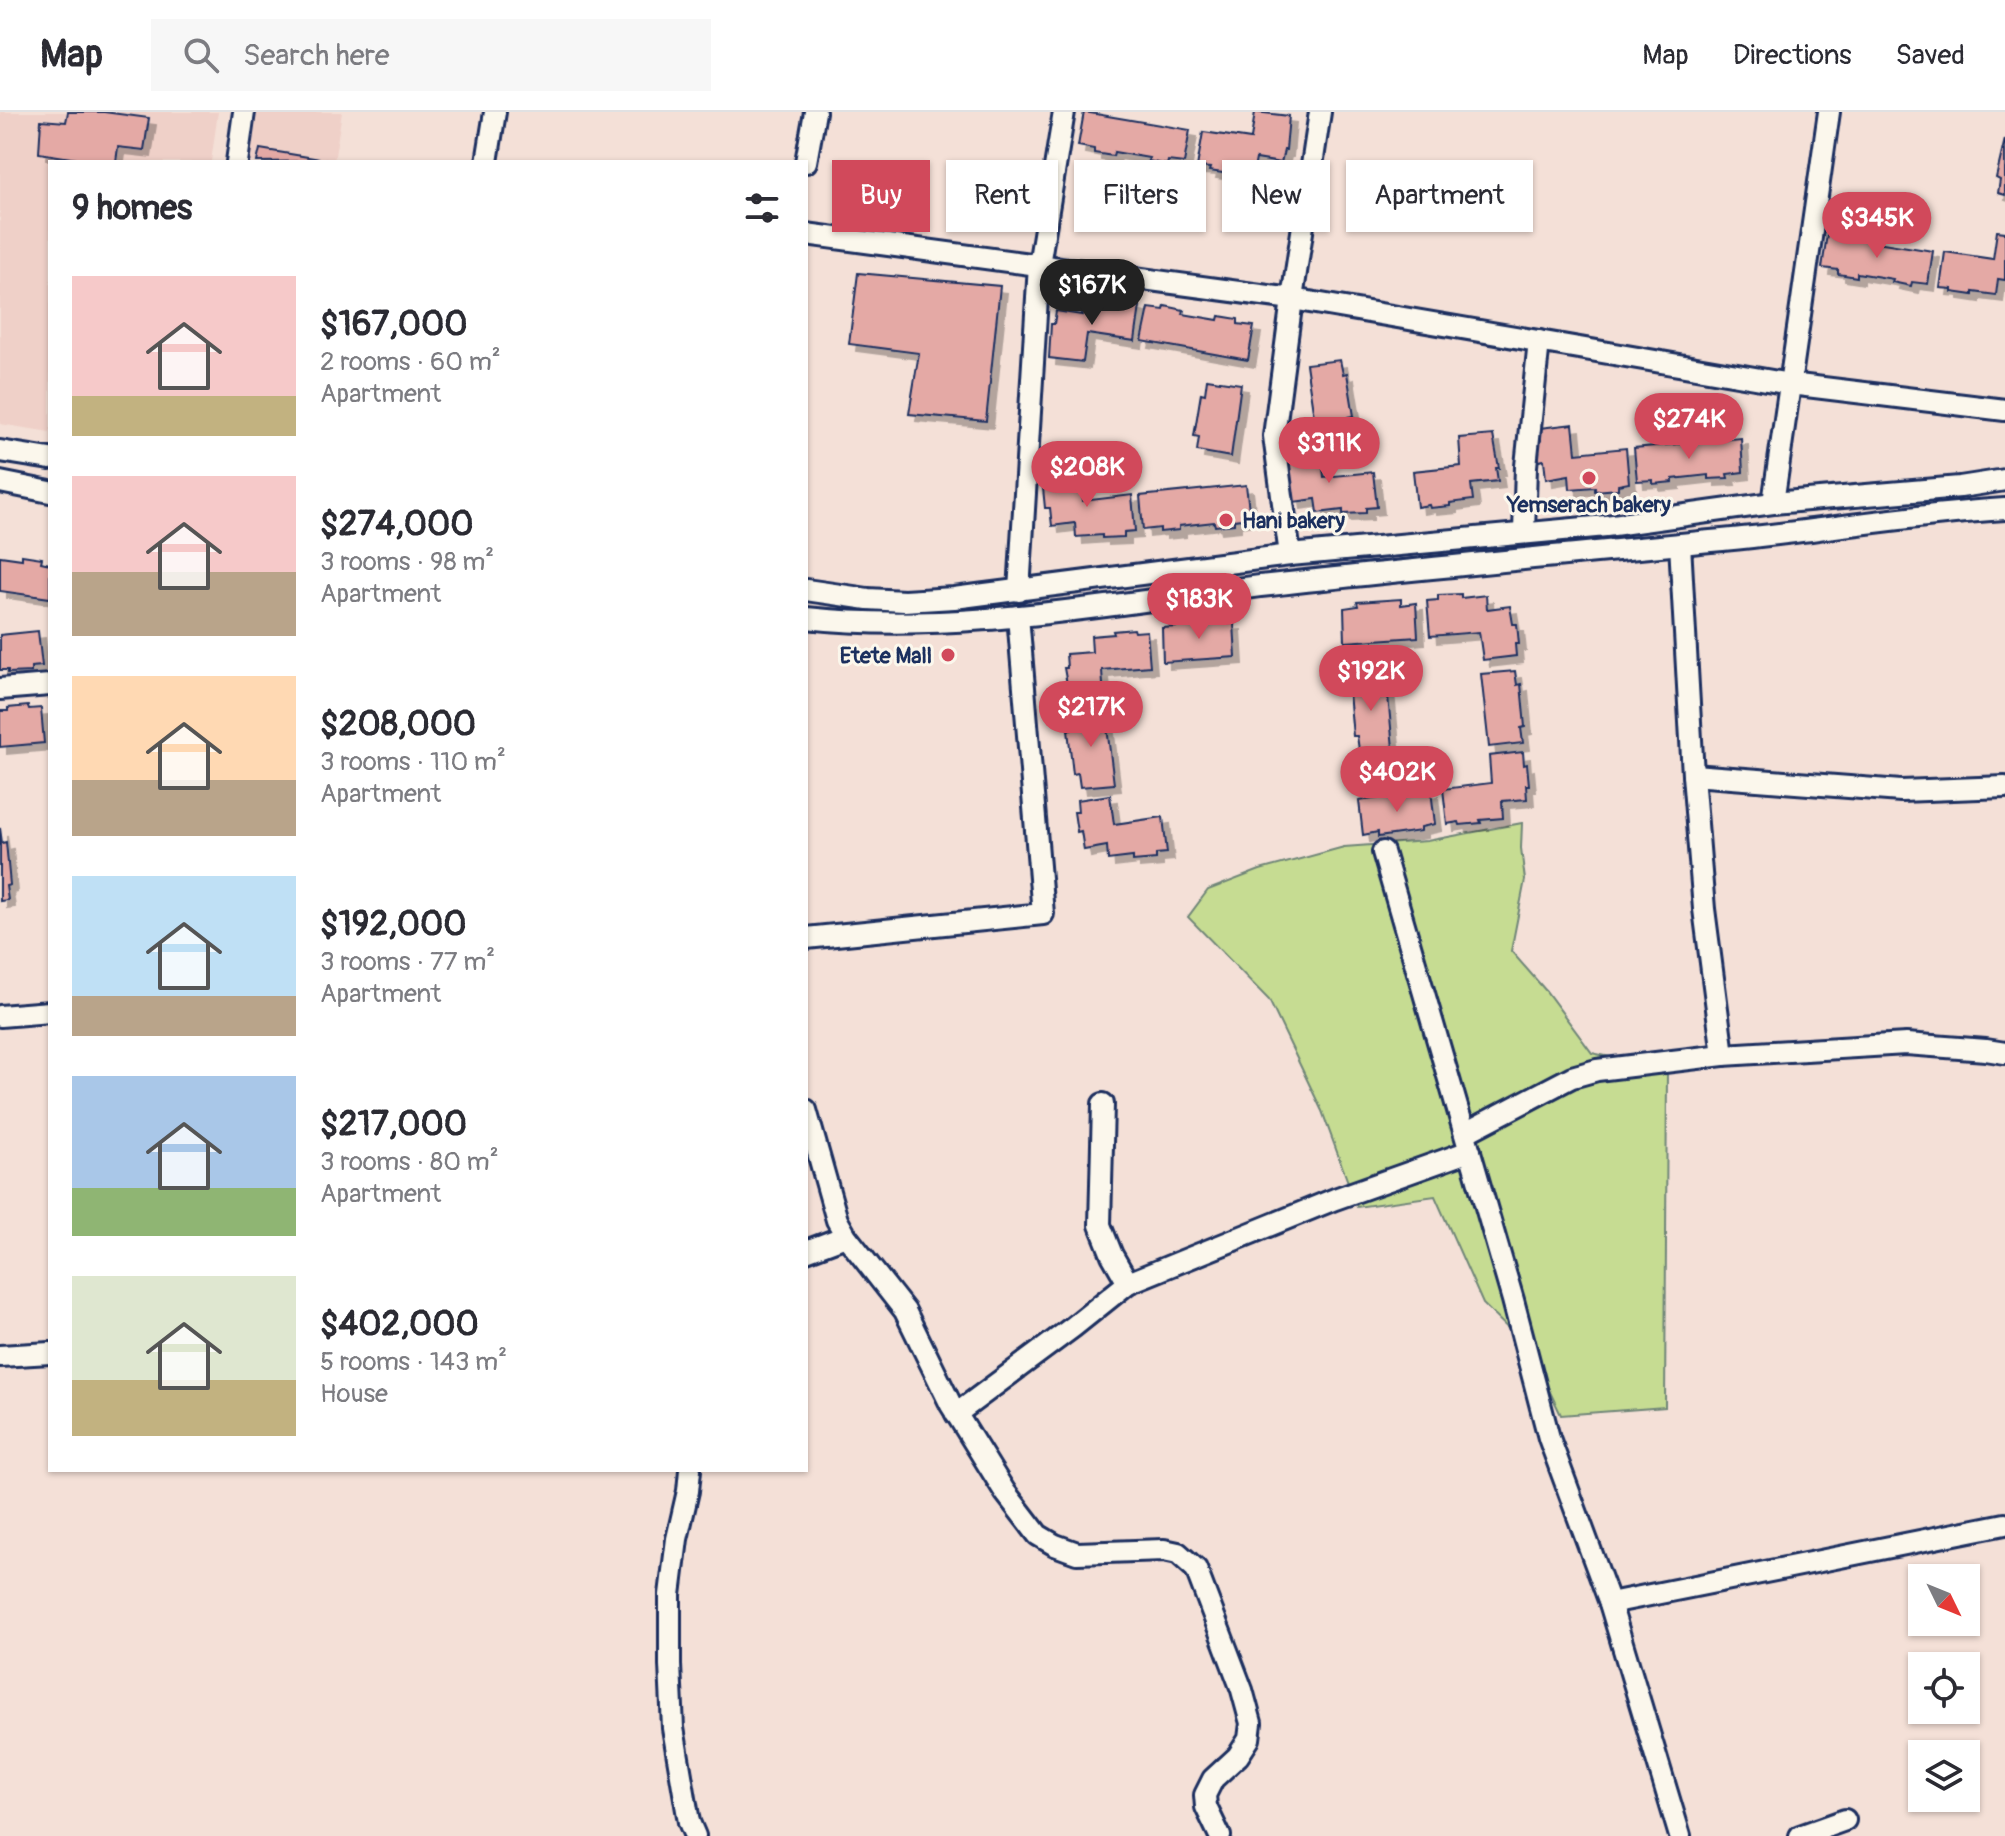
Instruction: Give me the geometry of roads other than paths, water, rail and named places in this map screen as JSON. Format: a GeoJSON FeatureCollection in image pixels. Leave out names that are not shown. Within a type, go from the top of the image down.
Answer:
{"type":"FeatureCollection","features":[{"type":"Feature","properties":{"kind":"street"},"geometry":{"type":"LineString","coordinates":[[237,160],[244,112]]}},
{"type":"Feature","properties":{"kind":"street"},"geometry":{"type":"LineString","coordinates":[[487,160],[495,112]]}},
{"type":"Feature","properties":{"kind":"street"},"geometry":{"type":"LineString","coordinates":[[806,160],[815,112]]}},
{"type":"Feature","properties":{"kind":"street"},"geometry":{"type":"LineString","coordinates":[[1019,591],[1039,265],[1064,112]]}},
{"type":"Feature","properties":{"kind":"street"},"geometry":{"type":"LineString","coordinates":[[1290,555],[1274,436],[1320,112]]}},
{"type":"Feature","properties":{"kind":"street"},"geometry":{"type":"LineString","coordinates":[[1773,503],[1829,112]]}},
{"type":"Feature","properties":{"kind":"street"},"geometry":{"type":"LineString","coordinates":[[808,234],[1292,299],[1790,384],[2005,410]]}},
{"type":"Feature","properties":{"kind":"street"},"geometry":{"type":"LineString","coordinates":[[1524,533],[1526,466],[1539,341]]}},
{"type":"Feature","properties":{"kind":"street"},"geometry":{"type":"LineString","coordinates":[[0,451],[48,459]]}},
{"type":"Feature","properties":{"kind":"street"},"geometry":{"type":"LineString","coordinates":[[23,454],[8,483],[48,492]]}},
{"type":"Feature","properties":{"kind":"street"},"geometry":{"type":"LineString","coordinates":[[808,590],[904,601],[1019,591],[1290,555],[1606,526],[1773,503],[1960,487],[2005,480]]}},
{"type":"Feature","properties":{"kind":"street"},"geometry":{"type":"LineString","coordinates":[[808,618],[896,624],[1018,616],[1269,585],[2005,509]]}},
{"type":"Feature","properties":{"kind":"street"},"geometry":{"type":"LineString","coordinates":[[1606,526],[1606,551]]}},
{"type":"Feature","properties":{"kind":"street"},"geometry":{"type":"LineString","coordinates":[[1680,544],[1704,909],[1723,1055]]}},
{"type":"Feature","properties":{"kind":"street"},"geometry":{"type":"LineString","coordinates":[[808,938],[1043,914],[1018,616]]}},
{"type":"Feature","properties":{"kind":"street"},"geometry":{"type":"LineString","coordinates":[[0,689],[48,685]]}},
{"type":"Feature","properties":{"kind":"street"},"geometry":{"type":"LineString","coordinates":[[1693,775],[1901,791],[2005,787]]}},
{"type":"Feature","properties":{"kind":"street"},"geometry":{"type":"LineString","coordinates":[[1383,852],[1513,1300],[1549,1438],[1610,1603],[1680,1836]]}},
{"type":"Feature","properties":{"kind":"street"},"geometry":{"type":"LineString","coordinates":[[0,1016],[48,1012]]}},
{"type":"Feature","properties":{"kind":"street"},"geometry":{"type":"LineString","coordinates":[[956,1414],[1128,1283],[1468,1142],[1572,1077],[1597,1070],[1723,1055],[1906,1044],[2005,1053]]}},
{"type":"Feature","properties":{"kind":"street"},"geometry":{"type":"LineString","coordinates":[[1103,1104],[1100,1225],[1128,1283]]}},
{"type":"Feature","properties":{"kind":"street"},"geometry":{"type":"LineString","coordinates":[[808,1117],[837,1220],[905,1311],[956,1414],[1005,1492],[1038,1535],[1077,1553],[1164,1550],[1178,1553],[1196,1569],[1251,1723],[1249,1739],[1238,1756],[1213,1779],[1205,1795],[1206,1807],[1220,1836]]}},
{"type":"Feature","properties":{"kind":"street"},"geometry":{"type":"LineString","coordinates":[[808,1250],[846,1236]]}},
{"type":"Feature","properties":{"kind":"street"},"geometry":{"type":"LineString","coordinates":[[0,1356],[48,1353]]}},
{"type":"Feature","properties":{"kind":"street"},"geometry":{"type":"LineString","coordinates":[[690,1472],[670,1595],[670,1665],[673,1728],[689,1822],[695,1836]]}},
{"type":"Feature","properties":{"kind":"street"},"geometry":{"type":"LineString","coordinates":[[1610,1603],[2005,1524]]}},
{"type":"Feature","properties":{"kind":"street"},"geometry":{"type":"LineString","coordinates":[[1800,1836],[1845,1820]]}},
{"type":"Feature","properties":{"kind":"place","name":"Yemserach bakery"},"geometry":{"type":"Point","coordinates":[1589,478]}},
{"type":"Feature","properties":{"kind":"place","name":"Hani bakery"},"geometry":{"type":"Point","coordinates":[1226,520]}},
{"type":"Feature","properties":{"kind":"place","name":"Etete Mall"},"geometry":{"type":"Point","coordinates":[948,655]}}]}
